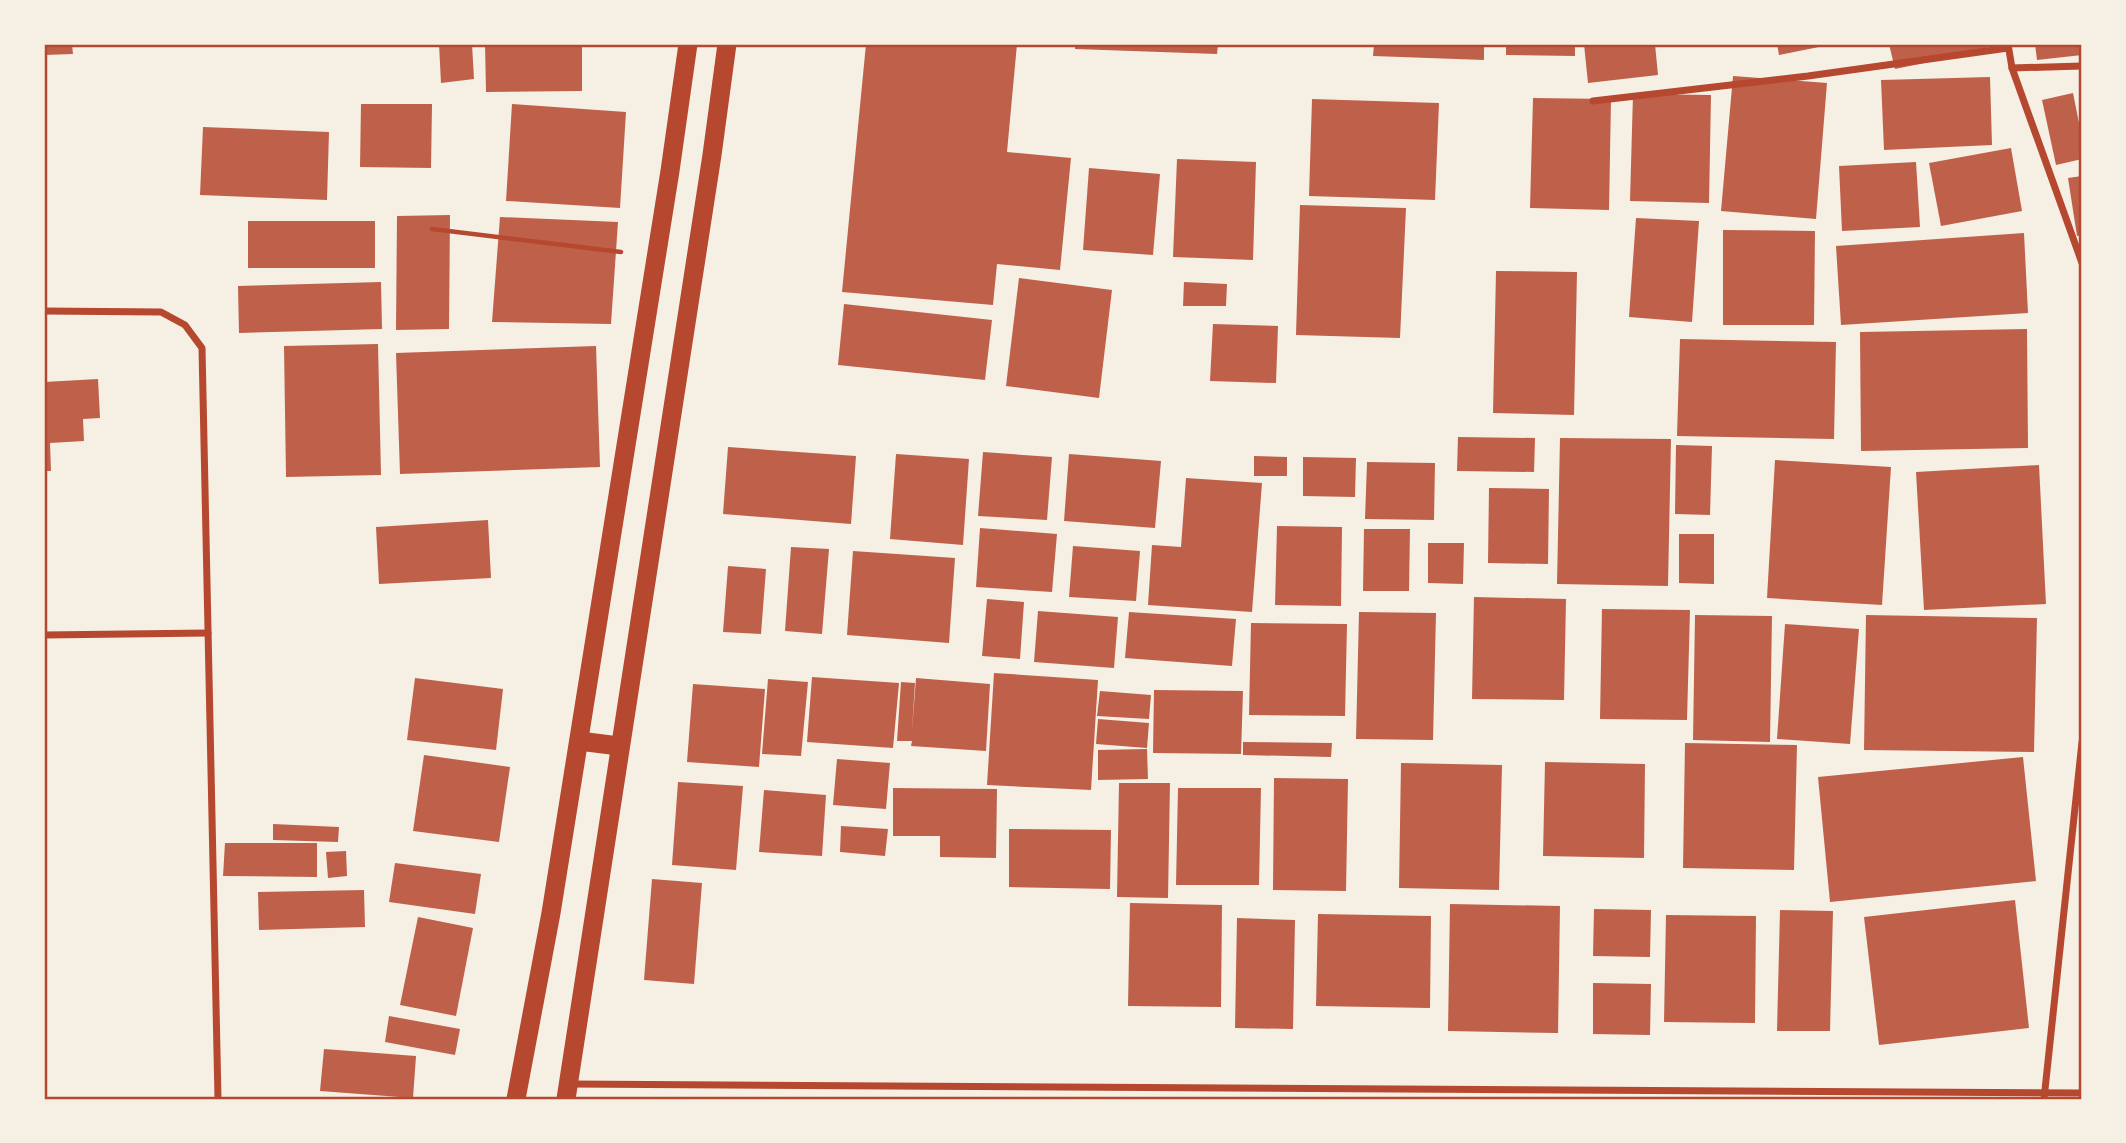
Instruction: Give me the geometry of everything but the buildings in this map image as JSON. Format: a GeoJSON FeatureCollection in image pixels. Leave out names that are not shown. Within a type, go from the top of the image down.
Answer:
{"type":"FeatureCollection","features":[{"type":"Feature","properties":{"kind":"highway"},"geometry":{"type":"LineString","coordinates":[[516,1099],[551,913],[688,44]]}},
{"type":"Feature","properties":{"kind":"highway"},"geometry":{"type":"LineString","coordinates":[[568,1092],[727,44]]}},
{"type":"Feature","properties":{"kind":"highway"},"geometry":{"type":"LineString","coordinates":[[579,741],[619,746]]}},
{"type":"Feature","properties":{"kind":"street"},"geometry":{"type":"LineString","coordinates":[[1593,101],[1808,76],[2008,46],[2012,68],[2082,263]]}},
{"type":"Feature","properties":{"kind":"street"},"geometry":{"type":"LineString","coordinates":[[2012,68],[2082,66]]}},
{"type":"Feature","properties":{"kind":"street"},"geometry":{"type":"LineString","coordinates":[[44,311],[161,312],[185,325],[202,348],[218,1099]]}},
{"type":"Feature","properties":{"kind":"street"},"geometry":{"type":"LineString","coordinates":[[44,635],[208,632]]}},
{"type":"Feature","properties":{"kind":"street"},"geometry":{"type":"LineString","coordinates":[[2044,1096],[2082,743]]}},
{"type":"Feature","properties":{"kind":"street"},"geometry":{"type":"LineString","coordinates":[[568,1092],[2044,1096],[2082,1093]]}},
{"type":"Feature","properties":{"kind":"path"},"geometry":{"type":"LineString","coordinates":[[432,229],[656,256]]}}]}
